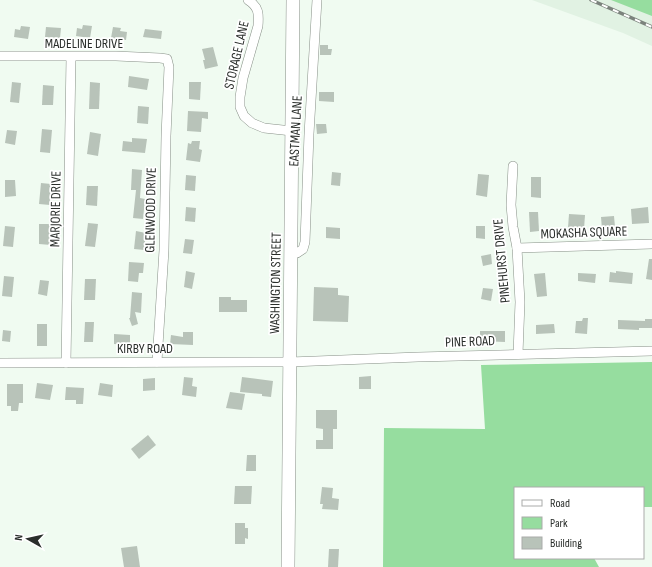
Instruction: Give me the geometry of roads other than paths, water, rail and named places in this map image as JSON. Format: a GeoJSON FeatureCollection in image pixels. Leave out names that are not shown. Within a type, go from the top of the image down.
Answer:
{"type":"FeatureCollection","features":[{"type":"Feature","properties":{"kind":"highway","name":"WASHINGTON STREET"},"geometry":{"type":"LineString","coordinates":[[288,567],[293,0]]}},
{"type":"Feature","properties":{"kind":"street","name":"STORAGE LANE"},"geometry":{"type":"LineString","coordinates":[[248,0],[254,3],[258,11],[259,18],[243,78],[240,107],[244,116],[252,123],[264,128],[292,131]]}},
{"type":"Feature","properties":{"kind":"street","name":"EASTMAN LANE"},"geometry":{"type":"LineString","coordinates":[[291,253],[297,253],[303,249],[305,242],[309,134],[317,0]]}},
{"type":"Feature","properties":{"kind":"street","name":"MADELINE DRIVE"},"geometry":{"type":"LineString","coordinates":[[0,56],[116,56],[167,59]]}},
{"type":"Feature","properties":{"kind":"street","name":"MARJORIE DRIVE"},"geometry":{"type":"LineString","coordinates":[[66,363],[71,57]]}},
{"type":"Feature","properties":{"kind":"street","name":"GLENWOOD DRIVE"},"geometry":{"type":"LineString","coordinates":[[157,362],[164,250],[169,67],[167,59]]}},
{"type":"Feature","properties":{"kind":"street","name":"PINEHURST DRIVE"},"geometry":{"type":"LineString","coordinates":[[513,166],[511,205],[517,248],[520,302],[518,354]]}},
{"type":"Feature","properties":{"kind":"street","name":"MOKASHA SQUARE"},"geometry":{"type":"LineString","coordinates":[[517,248],[652,244]]}},
{"type":"Feature","properties":{"kind":"street","name":"PINE ROAD"},"geometry":{"type":"LineString","coordinates":[[290,362],[652,351]]}},
{"type":"Feature","properties":{"kind":"street","name":"KIRBY ROAD"},"geometry":{"type":"LineString","coordinates":[[0,363],[290,362]]}},
{"type":"Feature","properties":{"kind":"railway"},"geometry":{"type":"LineString","coordinates":[[591,0],[652,27]]}}]}
